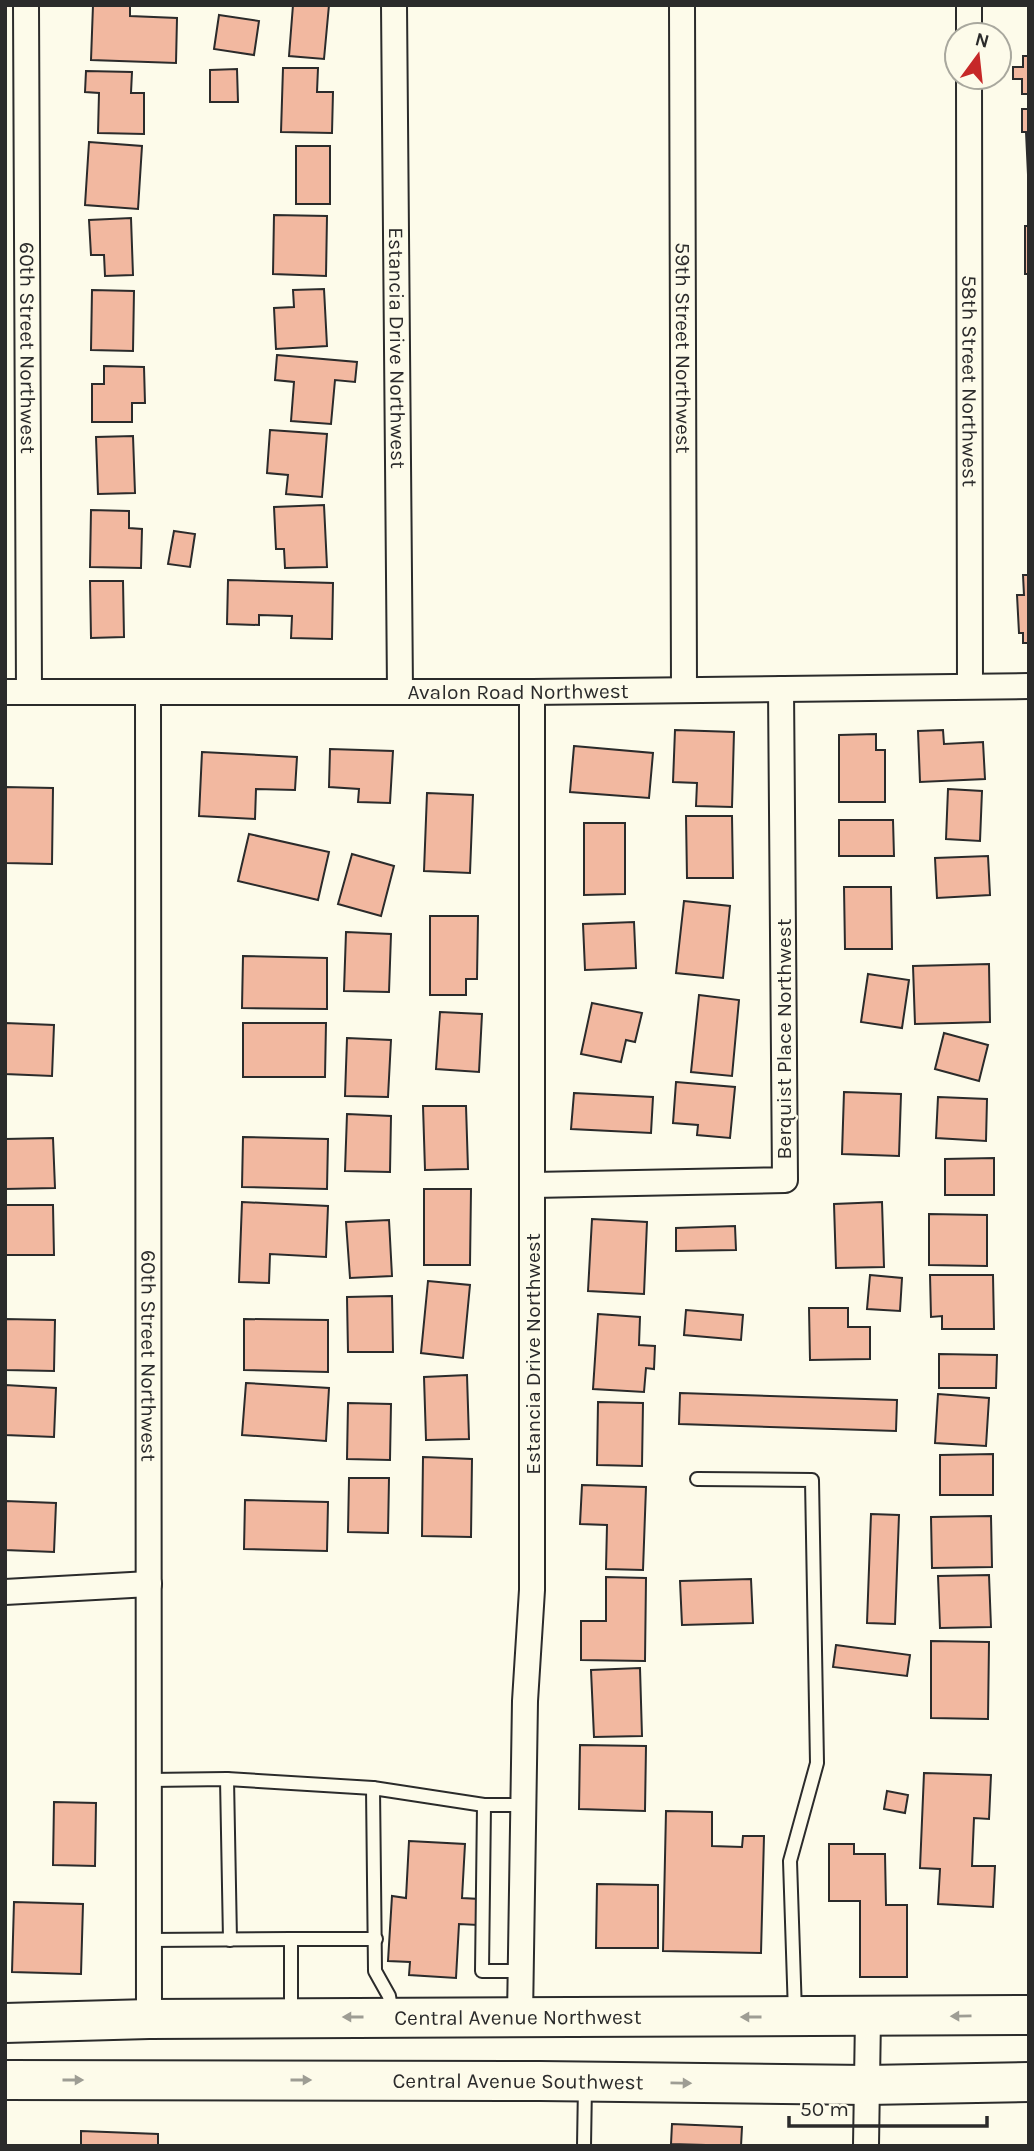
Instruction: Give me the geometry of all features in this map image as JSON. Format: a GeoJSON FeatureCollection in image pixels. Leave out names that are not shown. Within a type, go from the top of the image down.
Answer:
{"type":"FeatureCollection","features":[{"type":"Feature","properties":{"kind":"main road","name":"Central Avenue Northwest"},"geometry":{"type":"LineString","coordinates":[[5,2023],[393,2017],[1029,2015]]}},
{"type":"Feature","properties":{"kind":"main road","name":"Central Avenue Southwest"},"geometry":{"type":"LineString","coordinates":[[5,2080],[586,2081],[867,2085],[1029,2082]]}},
{"type":"Feature","properties":{"kind":"street","name":"60th Street Northwest"},"geometry":{"type":"LineString","coordinates":[[17,692],[26,5]]}},
{"type":"Feature","properties":{"kind":"street","name":"Estancia Drive Northwest"},"geometry":{"type":"LineString","coordinates":[[394,5],[400,690]]}},
{"type":"Feature","properties":{"kind":"street","name":"59th Street Northwest"},"geometry":{"type":"LineString","coordinates":[[682,5],[684,690]]}},
{"type":"Feature","properties":{"kind":"street","name":"58th Street Northwest"},"geometry":{"type":"LineString","coordinates":[[969,91],[970,686]]}},
{"type":"Feature","properties":{"kind":"street","name":"Avalon Road Northwest"},"geometry":{"type":"LineString","coordinates":[[17,692],[532,692],[1029,685]]}},
{"type":"Feature","properties":{"kind":"street","name":"Berquist Place Northwest"},"geometry":{"type":"LineString","coordinates":[[533,1185],[785,1180],[781,689]]}},
{"type":"Feature","properties":{"kind":"street","name":"Estancia Drive Northwest"},"geometry":{"type":"LineString","coordinates":[[520,2017],[525,1701],[533,1590],[532,692]]}},
{"type":"Feature","properties":{"kind":"street","name":"60th Street Northwest"},"geometry":{"type":"LineString","coordinates":[[148,693],[149,2019]]}},
{"type":"Feature","properties":{"kind":"street"},"geometry":{"type":"LineString","coordinates":[[5,1592],[149,1584]]}},
{"type":"Feature","properties":{"kind":"street"},"geometry":{"type":"LineString","coordinates":[[866,2146],[868,2017]]}},
{"type":"Feature","properties":{"kind":"lane"},"geometry":{"type":"LineString","coordinates":[[697,1479],[812,1480],[817,1763],[790,1861],[795,2017]]}},
{"type":"Feature","properties":{"kind":"lane"},"geometry":{"type":"LineString","coordinates":[[150,1780],[227,1779],[373,1788],[484,1805],[523,1805]]}},
{"type":"Feature","properties":{"kind":"lane"},"geometry":{"type":"LineString","coordinates":[[227,1779],[230,1940]]}},
{"type":"Feature","properties":{"kind":"lane"},"geometry":{"type":"LineString","coordinates":[[373,1788],[375,1971],[389,1996],[393,2017]]}},
{"type":"Feature","properties":{"kind":"lane"},"geometry":{"type":"LineString","coordinates":[[484,1805],[482,1971],[520,1970]]}},
{"type":"Feature","properties":{"kind":"lane"},"geometry":{"type":"LineString","coordinates":[[290,1939],[291,2018]]}},
{"type":"Feature","properties":{"kind":"lane"},"geometry":{"type":"LineString","coordinates":[[149,1940],[376,1939]]}},
{"type":"Feature","properties":{"kind":"lane"},"geometry":{"type":"LineString","coordinates":[[584,2146],[586,2081]]}},
{"type":"Feature","properties":{"kind":"building"},"geometry":{"type":"Polygon","coordinates":[[[93,5],[130,5],[130,16],[177,18],[176,63],[91,60],[93,5]]]}},
{"type":"Feature","properties":{"kind":"building"},"geometry":{"type":"Polygon","coordinates":[[[293,5],[329,5],[324,59],[289,56],[293,5]]]}},
{"type":"Feature","properties":{"kind":"building"},"geometry":{"type":"Polygon","coordinates":[[[219,15],[259,21],[254,55],[214,49],[219,15]]]}},
{"type":"Feature","properties":{"kind":"building"},"geometry":{"type":"Polygon","coordinates":[[[1023,56],[1029,56],[1029,94],[1022,94],[1022,79],[1013,79],[1013,67],[1023,67],[1023,56]]]}},
{"type":"Feature","properties":{"kind":"building"},"geometry":{"type":"Polygon","coordinates":[[[283,68],[318,68],[317,92],[333,92],[332,133],[281,132],[283,68]]]}},
{"type":"Feature","properties":{"kind":"building"},"geometry":{"type":"Polygon","coordinates":[[[237,69],[238,102],[210,102],[210,70],[237,69]]]}},
{"type":"Feature","properties":{"kind":"building"},"geometry":{"type":"Polygon","coordinates":[[[86,71],[132,72],[131,93],[144,93],[144,134],[98,133],[99,93],[85,92],[86,71]]]}},
{"type":"Feature","properties":{"kind":"building"},"geometry":{"type":"Polygon","coordinates":[[[1022,109],[1029,109],[1029,196],[1026,132],[1022,132],[1022,109]]]}},
{"type":"Feature","properties":{"kind":"building"},"geometry":{"type":"Polygon","coordinates":[[[89,142],[142,146],[138,209],[85,205],[89,142]]]}},
{"type":"Feature","properties":{"kind":"building"},"geometry":{"type":"Polygon","coordinates":[[[296,146],[330,146],[330,204],[296,204],[296,146]]]}},
{"type":"Feature","properties":{"kind":"building"},"geometry":{"type":"Polygon","coordinates":[[[274,215],[327,216],[326,276],[273,274],[274,215]]]}},
{"type":"Feature","properties":{"kind":"building"},"geometry":{"type":"Polygon","coordinates":[[[131,218],[133,275],[105,276],[104,255],[91,255],[89,220],[131,218]]]}},
{"type":"Feature","properties":{"kind":"building"},"geometry":{"type":"Polygon","coordinates":[[[1025,226],[1029,226],[1029,274],[1025,274],[1025,226]]]}},
{"type":"Feature","properties":{"kind":"building"},"geometry":{"type":"Polygon","coordinates":[[[324,289],[327,346],[276,349],[274,308],[294,307],[293,290],[324,289]]]}},
{"type":"Feature","properties":{"kind":"building"},"geometry":{"type":"Polygon","coordinates":[[[92,290],[134,291],[133,351],[91,350],[92,290]]]}},
{"type":"Feature","properties":{"kind":"building"},"geometry":{"type":"Polygon","coordinates":[[[277,355],[357,362],[355,382],[335,380],[331,424],[291,421],[294,382],[275,380],[277,355]]]}},
{"type":"Feature","properties":{"kind":"building"},"geometry":{"type":"Polygon","coordinates":[[[104,366],[144,367],[145,403],[132,403],[132,422],[92,422],[92,384],[104,384],[104,366]]]}},
{"type":"Feature","properties":{"kind":"building"},"geometry":{"type":"Polygon","coordinates":[[[270,430],[327,434],[322,497],[286,494],[288,475],[267,473],[270,430]]]}},
{"type":"Feature","properties":{"kind":"building"},"geometry":{"type":"Polygon","coordinates":[[[133,436],[135,493],[98,494],[96,437],[133,436]]]}},
{"type":"Feature","properties":{"kind":"building"},"geometry":{"type":"Polygon","coordinates":[[[324,505],[327,567],[285,568],[284,549],[276,549],[274,507],[324,505]]]}},
{"type":"Feature","properties":{"kind":"building"},"geometry":{"type":"Polygon","coordinates":[[[91,510],[129,511],[129,528],[142,529],[141,568],[90,567],[91,510]]]}},
{"type":"Feature","properties":{"kind":"building"},"geometry":{"type":"Polygon","coordinates":[[[174,531],[195,534],[190,567],[168,564],[174,531]]]}},
{"type":"Feature","properties":{"kind":"building"},"geometry":{"type":"Polygon","coordinates":[[[1023,575],[1029,575],[1029,643],[1023,643],[1023,633],[1019,633],[1017,595],[1024,595],[1023,575]]]}},
{"type":"Feature","properties":{"kind":"building"},"geometry":{"type":"Polygon","coordinates":[[[228,580],[333,583],[332,639],[291,638],[292,616],[259,615],[259,625],[227,624],[228,580]]]}},
{"type":"Feature","properties":{"kind":"building"},"geometry":{"type":"Polygon","coordinates":[[[90,581],[123,581],[124,637],[91,638],[90,581]]]}},
{"type":"Feature","properties":{"kind":"building"},"geometry":{"type":"Polygon","coordinates":[[[675,730],[734,732],[732,807],[696,806],[697,783],[673,782],[675,730]]]}},
{"type":"Feature","properties":{"kind":"building"},"geometry":{"type":"Polygon","coordinates":[[[943,730],[944,744],[983,742],[985,779],[920,782],[918,731],[943,730]]]}},
{"type":"Feature","properties":{"kind":"building"},"geometry":{"type":"Polygon","coordinates":[[[876,734],[876,750],[885,750],[885,802],[839,802],[839,735],[876,734]]]}},
{"type":"Feature","properties":{"kind":"building"},"geometry":{"type":"Polygon","coordinates":[[[574,746],[653,753],[649,798],[570,792],[574,746]]]}},
{"type":"Feature","properties":{"kind":"building"},"geometry":{"type":"Polygon","coordinates":[[[330,749],[393,751],[390,803],[358,802],[359,789],[329,787],[330,749]]]}},
{"type":"Feature","properties":{"kind":"building"},"geometry":{"type":"Polygon","coordinates":[[[202,752],[297,757],[295,790],[256,789],[255,819],[199,816],[202,752]]]}},
{"type":"Feature","properties":{"kind":"building"},"geometry":{"type":"Polygon","coordinates":[[[5,787],[53,788],[52,864],[5,863],[5,787]]]}},
{"type":"Feature","properties":{"kind":"building"},"geometry":{"type":"Polygon","coordinates":[[[948,789],[982,791],[980,841],[946,839],[948,789]]]}},
{"type":"Feature","properties":{"kind":"building"},"geometry":{"type":"Polygon","coordinates":[[[427,793],[473,795],[470,873],[424,871],[427,793]]]}},
{"type":"Feature","properties":{"kind":"building"},"geometry":{"type":"Polygon","coordinates":[[[686,816],[732,816],[733,878],[687,878],[686,816]]]}},
{"type":"Feature","properties":{"kind":"building"},"geometry":{"type":"Polygon","coordinates":[[[839,820],[893,820],[894,856],[839,856],[839,820]]]}},
{"type":"Feature","properties":{"kind":"building"},"geometry":{"type":"Polygon","coordinates":[[[584,823],[625,823],[625,894],[584,895],[584,823]]]}},
{"type":"Feature","properties":{"kind":"building"},"geometry":{"type":"Polygon","coordinates":[[[249,834],[329,852],[318,900],[238,881],[249,834]]]}},
{"type":"Feature","properties":{"kind":"building"},"geometry":{"type":"Polygon","coordinates":[[[352,854],[394,866],[381,916],[338,904],[352,854]]]}},
{"type":"Feature","properties":{"kind":"building"},"geometry":{"type":"Polygon","coordinates":[[[988,856],[990,895],[937,898],[935,858],[988,856]]]}},
{"type":"Feature","properties":{"kind":"building"},"geometry":{"type":"Polygon","coordinates":[[[844,887],[891,887],[892,949],[845,949],[844,887]]]}},
{"type":"Feature","properties":{"kind":"building"},"geometry":{"type":"Polygon","coordinates":[[[684,901],[730,906],[723,978],[676,973],[684,901]]]}},
{"type":"Feature","properties":{"kind":"building"},"geometry":{"type":"Polygon","coordinates":[[[430,916],[478,916],[477,979],[466,979],[466,995],[430,995],[430,916]]]}},
{"type":"Feature","properties":{"kind":"building"},"geometry":{"type":"Polygon","coordinates":[[[634,922],[636,968],[585,970],[583,924],[634,922]]]}},
{"type":"Feature","properties":{"kind":"building"},"geometry":{"type":"Polygon","coordinates":[[[346,932],[391,934],[389,992],[344,991],[346,932]]]}},
{"type":"Feature","properties":{"kind":"building"},"geometry":{"type":"Polygon","coordinates":[[[243,956],[327,958],[327,1009],[242,1008],[243,956]]]}},
{"type":"Feature","properties":{"kind":"building"},"geometry":{"type":"Polygon","coordinates":[[[989,964],[990,1022],[915,1024],[913,966],[989,964]]]}},
{"type":"Feature","properties":{"kind":"building"},"geometry":{"type":"Polygon","coordinates":[[[868,974],[909,980],[902,1028],[861,1022],[868,974]]]}},
{"type":"Feature","properties":{"kind":"building"},"geometry":{"type":"Polygon","coordinates":[[[699,995],[739,1000],[732,1076],[691,1072],[699,995]]]}},
{"type":"Feature","properties":{"kind":"building"},"geometry":{"type":"Polygon","coordinates":[[[592,1003],[642,1013],[635,1042],[626,1040],[621,1062],[581,1054],[592,1003]]]}},
{"type":"Feature","properties":{"kind":"building"},"geometry":{"type":"Polygon","coordinates":[[[440,1012],[482,1014],[479,1072],[436,1069],[440,1012]]]}},
{"type":"Feature","properties":{"kind":"building"},"geometry":{"type":"Polygon","coordinates":[[[5,1023],[54,1025],[52,1076],[5,1074],[5,1023]]]}},
{"type":"Feature","properties":{"kind":"building"},"geometry":{"type":"Polygon","coordinates":[[[243,1023],[326,1023],[325,1077],[243,1077],[243,1023]]]}},
{"type":"Feature","properties":{"kind":"building"},"geometry":{"type":"Polygon","coordinates":[[[944,1033],[988,1045],[979,1081],[935,1069],[944,1033]]]}},
{"type":"Feature","properties":{"kind":"building"},"geometry":{"type":"Polygon","coordinates":[[[347,1038],[391,1040],[388,1097],[345,1096],[347,1038]]]}},
{"type":"Feature","properties":{"kind":"building"},"geometry":{"type":"Polygon","coordinates":[[[676,1082],[735,1087],[730,1138],[697,1135],[698,1125],[673,1123],[676,1082]]]}},
{"type":"Feature","properties":{"kind":"building"},"geometry":{"type":"Polygon","coordinates":[[[844,1092],[901,1094],[899,1156],[842,1154],[844,1092]]]}},
{"type":"Feature","properties":{"kind":"building"},"geometry":{"type":"Polygon","coordinates":[[[574,1093],[653,1097],[651,1133],[571,1129],[574,1093]]]}},
{"type":"Feature","properties":{"kind":"building"},"geometry":{"type":"Polygon","coordinates":[[[938,1097],[987,1099],[986,1141],[936,1138],[938,1097]]]}},
{"type":"Feature","properties":{"kind":"building"},"geometry":{"type":"Polygon","coordinates":[[[423,1106],[466,1106],[468,1169],[425,1170],[423,1106]]]}},
{"type":"Feature","properties":{"kind":"building"},"geometry":{"type":"Polygon","coordinates":[[[347,1114],[391,1116],[390,1172],[345,1171],[347,1114]]]}},
{"type":"Feature","properties":{"kind":"building"},"geometry":{"type":"Polygon","coordinates":[[[243,1137],[328,1139],[327,1189],[242,1187],[243,1137]]]}},
{"type":"Feature","properties":{"kind":"building"},"geometry":{"type":"Polygon","coordinates":[[[53,1138],[55,1188],[5,1189],[5,1139],[53,1138]]]}},
{"type":"Feature","properties":{"kind":"building"},"geometry":{"type":"Polygon","coordinates":[[[994,1158],[994,1195],[945,1195],[945,1159],[994,1158]]]}},
{"type":"Feature","properties":{"kind":"building"},"geometry":{"type":"Polygon","coordinates":[[[424,1189],[471,1189],[470,1265],[424,1265],[424,1189]]]}},
{"type":"Feature","properties":{"kind":"building"},"geometry":{"type":"Polygon","coordinates":[[[242,1202],[328,1206],[326,1257],[270,1254],[269,1283],[239,1282],[242,1202]]]}},
{"type":"Feature","properties":{"kind":"building"},"geometry":{"type":"Polygon","coordinates":[[[882,1202],[884,1267],[836,1268],[834,1204],[882,1202]]]}},
{"type":"Feature","properties":{"kind":"building"},"geometry":{"type":"Polygon","coordinates":[[[5,1205],[53,1205],[54,1255],[5,1255],[5,1205]]]}},
{"type":"Feature","properties":{"kind":"building"},"geometry":{"type":"Polygon","coordinates":[[[929,1214],[987,1215],[987,1266],[929,1265],[929,1214]]]}},
{"type":"Feature","properties":{"kind":"building"},"geometry":{"type":"Polygon","coordinates":[[[592,1219],[647,1222],[644,1294],[588,1291],[592,1219]]]}},
{"type":"Feature","properties":{"kind":"building"},"geometry":{"type":"Polygon","coordinates":[[[389,1220],[392,1276],[350,1278],[346,1222],[389,1220]]]}},
{"type":"Feature","properties":{"kind":"building"},"geometry":{"type":"Polygon","coordinates":[[[735,1226],[736,1250],[676,1251],[676,1228],[735,1226]]]}},
{"type":"Feature","properties":{"kind":"building"},"geometry":{"type":"Polygon","coordinates":[[[870,1275],[902,1278],[900,1311],[867,1309],[870,1275]]]}},
{"type":"Feature","properties":{"kind":"building"},"geometry":{"type":"Polygon","coordinates":[[[930,1275],[993,1275],[994,1329],[942,1329],[942,1316],[931,1317],[930,1275]]]}},
{"type":"Feature","properties":{"kind":"building"},"geometry":{"type":"Polygon","coordinates":[[[428,1281],[470,1285],[463,1358],[421,1353],[428,1281]]]}},
{"type":"Feature","properties":{"kind":"building"},"geometry":{"type":"Polygon","coordinates":[[[392,1296],[393,1352],[348,1352],[347,1297],[392,1296]]]}},
{"type":"Feature","properties":{"kind":"building"},"geometry":{"type":"Polygon","coordinates":[[[809,1308],[848,1308],[848,1327],[870,1327],[870,1359],[810,1360],[809,1308]]]}},
{"type":"Feature","properties":{"kind":"building"},"geometry":{"type":"Polygon","coordinates":[[[686,1310],[743,1315],[741,1340],[684,1335],[686,1310]]]}},
{"type":"Feature","properties":{"kind":"building"},"geometry":{"type":"Polygon","coordinates":[[[598,1314],[640,1317],[639,1345],[655,1346],[654,1369],[646,1368],[644,1392],[593,1389],[598,1314]]]}},
{"type":"Feature","properties":{"kind":"building"},"geometry":{"type":"Polygon","coordinates":[[[5,1319],[55,1320],[54,1371],[5,1370],[5,1319]]]}},
{"type":"Feature","properties":{"kind":"building"},"geometry":{"type":"Polygon","coordinates":[[[244,1319],[328,1320],[328,1372],[244,1370],[244,1319]]]}},
{"type":"Feature","properties":{"kind":"building"},"geometry":{"type":"Polygon","coordinates":[[[939,1354],[997,1355],[996,1388],[939,1388],[939,1354]]]}},
{"type":"Feature","properties":{"kind":"building"},"geometry":{"type":"Polygon","coordinates":[[[467,1375],[469,1439],[426,1440],[424,1377],[467,1375]]]}},
{"type":"Feature","properties":{"kind":"building"},"geometry":{"type":"Polygon","coordinates":[[[246,1383],[329,1388],[326,1441],[242,1435],[246,1383]]]}},
{"type":"Feature","properties":{"kind":"building"},"geometry":{"type":"Polygon","coordinates":[[[5,1385],[56,1388],[54,1437],[5,1435],[5,1385]]]}},
{"type":"Feature","properties":{"kind":"building"},"geometry":{"type":"Polygon","coordinates":[[[680,1393],[897,1400],[896,1431],[679,1424],[680,1393]]]}},
{"type":"Feature","properties":{"kind":"building"},"geometry":{"type":"Polygon","coordinates":[[[938,1394],[989,1398],[986,1446],[935,1443],[938,1394]]]}},
{"type":"Feature","properties":{"kind":"building"},"geometry":{"type":"Polygon","coordinates":[[[598,1402],[643,1403],[642,1466],[597,1465],[598,1402]]]}},
{"type":"Feature","properties":{"kind":"building"},"geometry":{"type":"Polygon","coordinates":[[[348,1403],[391,1404],[390,1460],[347,1459],[348,1403]]]}},
{"type":"Feature","properties":{"kind":"building"},"geometry":{"type":"Polygon","coordinates":[[[993,1454],[993,1495],[940,1495],[940,1455],[993,1454]]]}},
{"type":"Feature","properties":{"kind":"building"},"geometry":{"type":"Polygon","coordinates":[[[423,1457],[472,1459],[471,1537],[422,1536],[423,1457]]]}},
{"type":"Feature","properties":{"kind":"building"},"geometry":{"type":"Polygon","coordinates":[[[349,1478],[389,1478],[388,1533],[348,1532],[349,1478]]]}},
{"type":"Feature","properties":{"kind":"building"},"geometry":{"type":"Polygon","coordinates":[[[582,1485],[646,1487],[643,1570],[606,1569],[607,1525],[580,1524],[582,1485]]]}},
{"type":"Feature","properties":{"kind":"building"},"geometry":{"type":"Polygon","coordinates":[[[245,1500],[328,1502],[327,1551],[244,1549],[245,1500]]]}},
{"type":"Feature","properties":{"kind":"building"},"geometry":{"type":"Polygon","coordinates":[[[5,1501],[56,1503],[54,1552],[5,1550],[5,1501]]]}},
{"type":"Feature","properties":{"kind":"building"},"geometry":{"type":"Polygon","coordinates":[[[871,1514],[899,1515],[895,1624],[867,1623],[871,1514]]]}},
{"type":"Feature","properties":{"kind":"building"},"geometry":{"type":"Polygon","coordinates":[[[991,1516],[992,1567],[932,1568],[931,1517],[991,1516]]]}},
{"type":"Feature","properties":{"kind":"building"},"geometry":{"type":"Polygon","coordinates":[[[989,1575],[991,1627],[940,1628],[938,1576],[989,1575]]]}},
{"type":"Feature","properties":{"kind":"building"},"geometry":{"type":"Polygon","coordinates":[[[606,1577],[646,1578],[645,1661],[581,1660],[581,1621],[606,1621],[606,1577]]]}},
{"type":"Feature","properties":{"kind":"building"},"geometry":{"type":"Polygon","coordinates":[[[751,1579],[753,1623],[682,1625],[680,1581],[751,1579]]]}},
{"type":"Feature","properties":{"kind":"building"},"geometry":{"type":"Polygon","coordinates":[[[931,1641],[989,1642],[988,1719],[931,1718],[931,1641]]]}},
{"type":"Feature","properties":{"kind":"building"},"geometry":{"type":"Polygon","coordinates":[[[836,1645],[910,1655],[907,1676],[833,1667],[836,1645]]]}},
{"type":"Feature","properties":{"kind":"building"},"geometry":{"type":"Polygon","coordinates":[[[640,1668],[642,1736],[594,1737],[591,1670],[640,1668]]]}},
{"type":"Feature","properties":{"kind":"building"},"geometry":{"type":"Polygon","coordinates":[[[580,1745],[646,1746],[645,1811],[579,1809],[580,1745]]]}},
{"type":"Feature","properties":{"kind":"building"},"geometry":{"type":"Polygon","coordinates":[[[924,1773],[991,1775],[989,1819],[974,1818],[972,1866],[995,1866],[993,1907],[938,1904],[940,1869],[920,1868],[924,1773]]]}},
{"type":"Feature","properties":{"kind":"building"},"geometry":{"type":"Polygon","coordinates":[[[887,1791],[908,1795],[905,1813],[884,1809],[887,1791]]]}},
{"type":"Feature","properties":{"kind":"building"},"geometry":{"type":"Polygon","coordinates":[[[54,1802],[96,1803],[95,1866],[53,1865],[54,1802]]]}},
{"type":"Feature","properties":{"kind":"building"},"geometry":{"type":"Polygon","coordinates":[[[666,1811],[712,1812],[712,1846],[742,1847],[743,1836],[764,1836],[761,1953],[663,1951],[666,1811]]]}},
{"type":"Feature","properties":{"kind":"building"},"geometry":{"type":"Polygon","coordinates":[[[409,1841],[465,1844],[462,1898],[480,1899],[478,1925],[459,1924],[456,1978],[409,1975],[410,1962],[388,1961],[392,1896],[406,1898],[409,1841]]]}},
{"type":"Feature","properties":{"kind":"building"},"geometry":{"type":"Polygon","coordinates":[[[829,1844],[854,1844],[854,1854],[885,1854],[886,1905],[907,1905],[907,1977],[860,1977],[860,1901],[829,1901],[829,1844]]]}},
{"type":"Feature","properties":{"kind":"building"},"geometry":{"type":"Polygon","coordinates":[[[597,1884],[658,1885],[658,1948],[596,1948],[597,1884]]]}},
{"type":"Feature","properties":{"kind":"building"},"geometry":{"type":"Polygon","coordinates":[[[14,1902],[83,1904],[81,1974],[12,1972],[14,1902]]]}},
{"type":"Feature","properties":{"kind":"building"},"geometry":{"type":"Polygon","coordinates":[[[672,2124],[742,2127],[741,2146],[671,2144],[672,2124]]]}},
{"type":"Feature","properties":{"kind":"building"},"geometry":{"type":"Polygon","coordinates":[[[81,2131],[158,2134],[158,2146],[81,2146],[81,2131]]]}}]}
